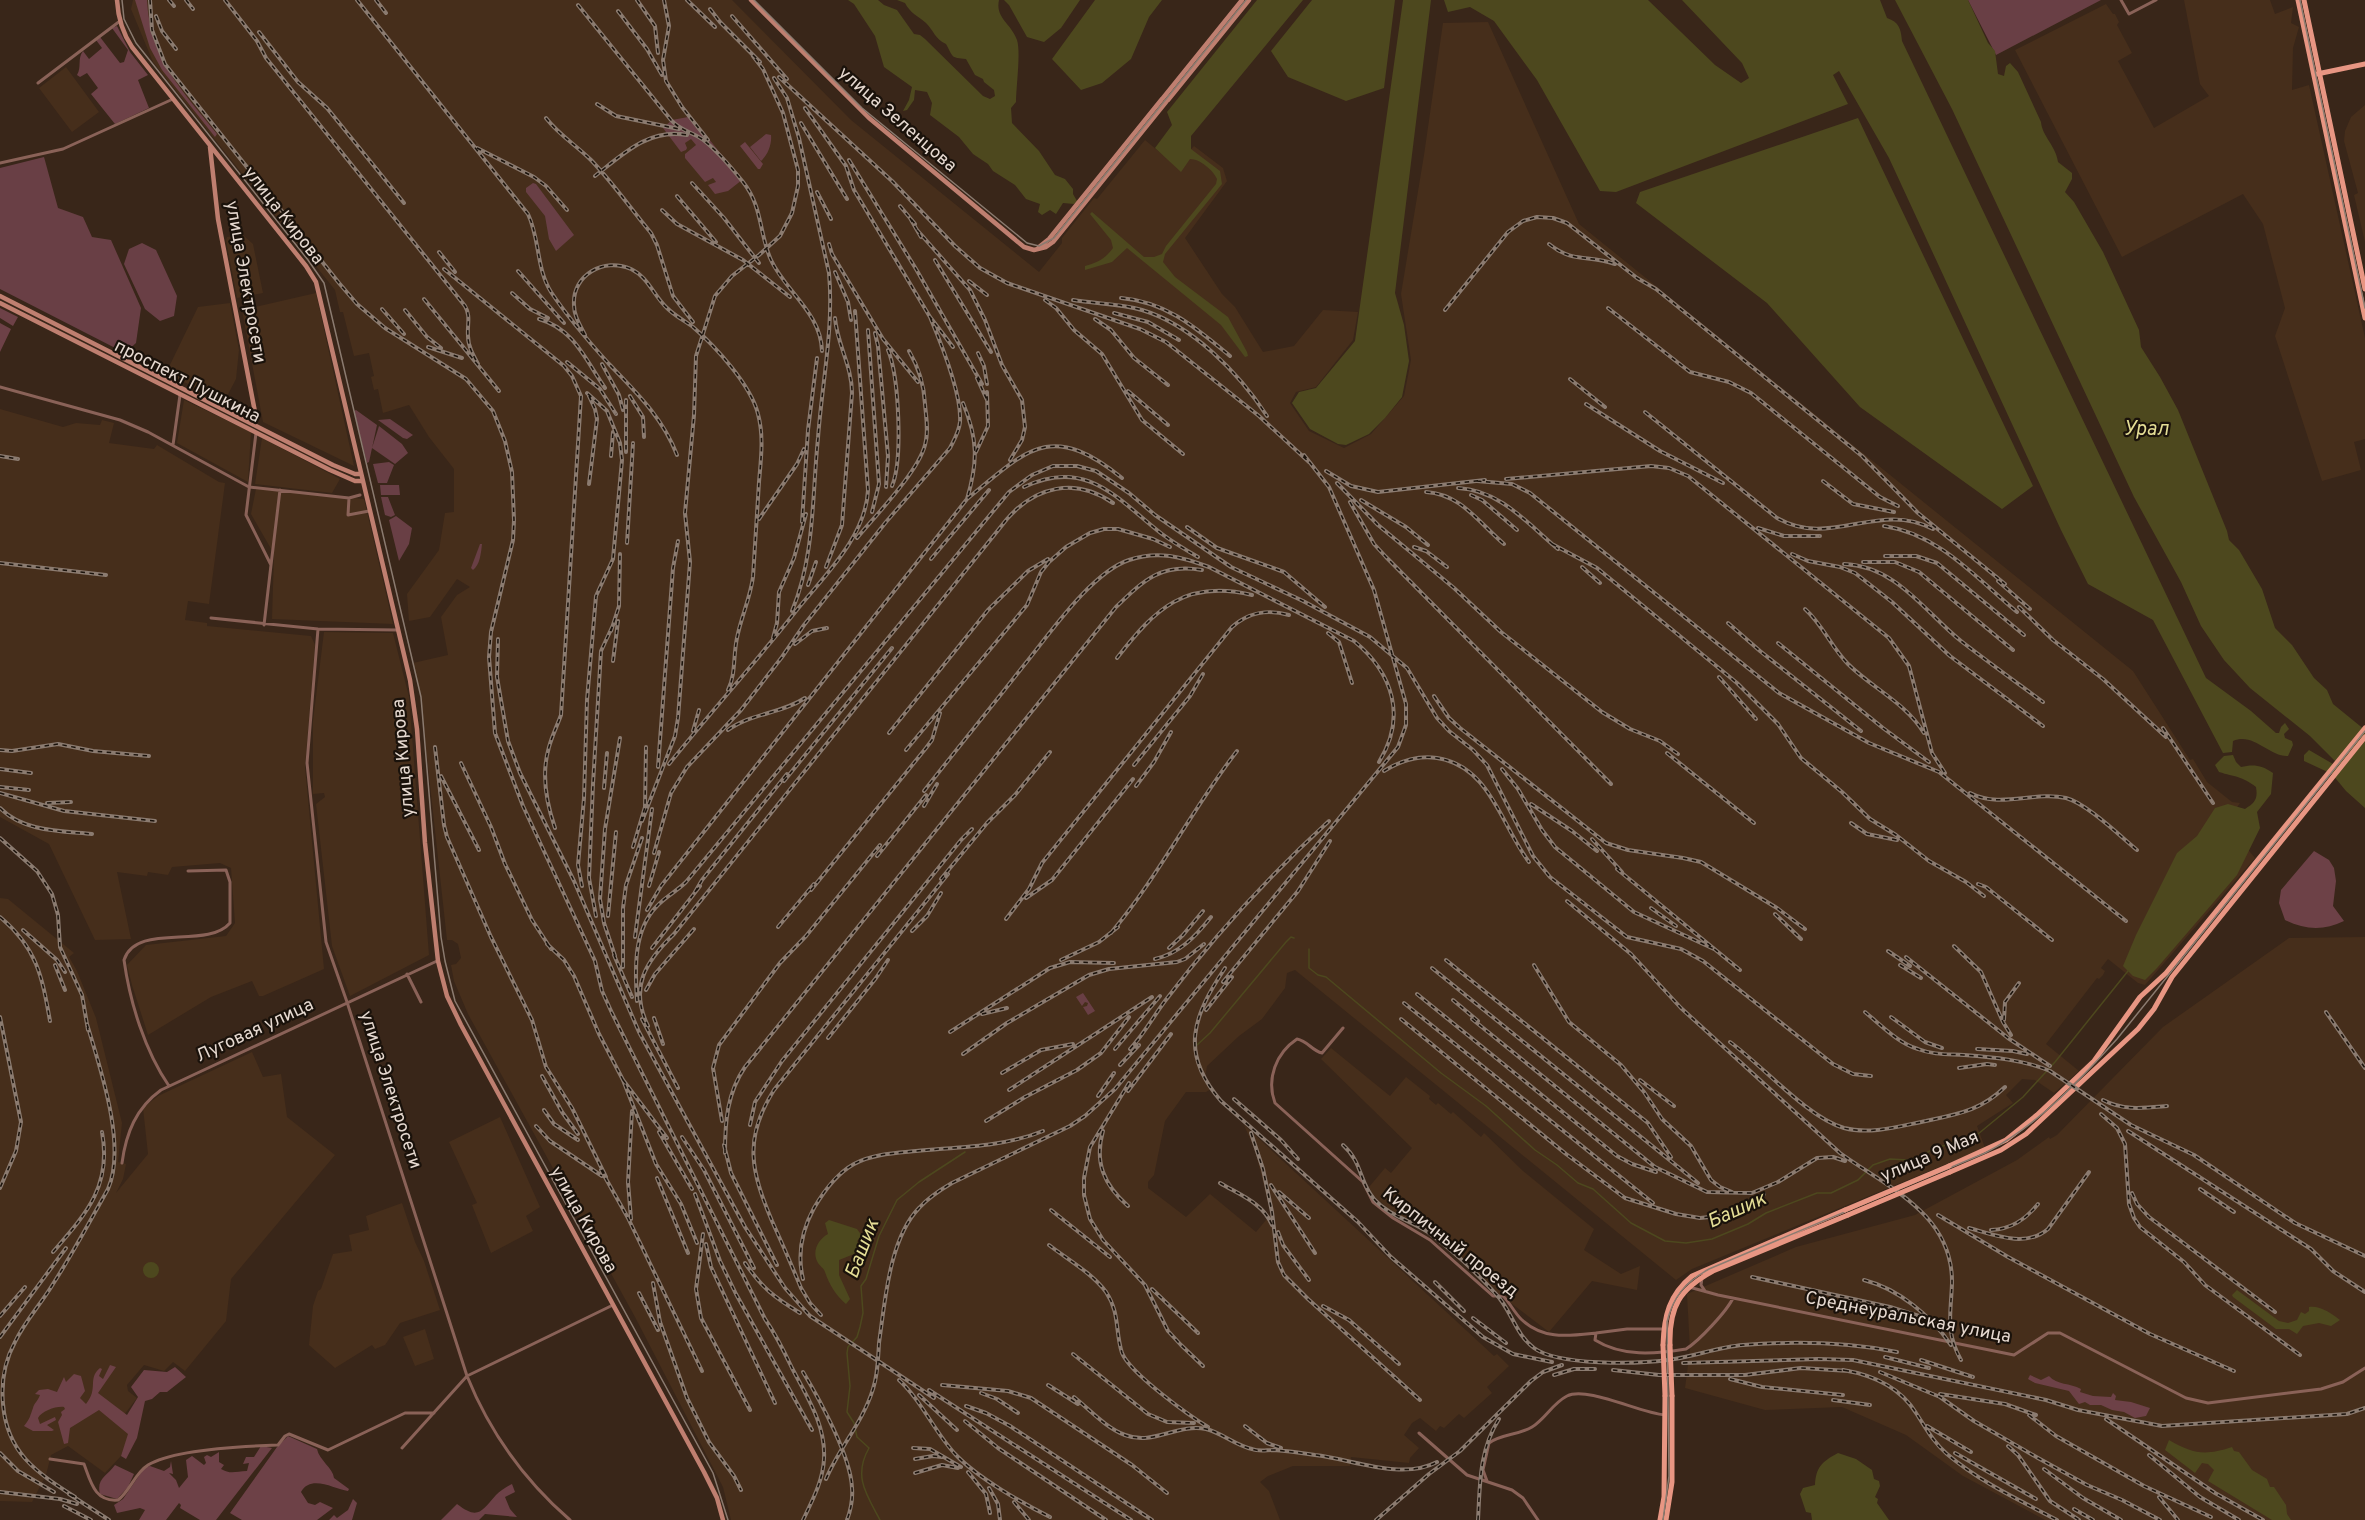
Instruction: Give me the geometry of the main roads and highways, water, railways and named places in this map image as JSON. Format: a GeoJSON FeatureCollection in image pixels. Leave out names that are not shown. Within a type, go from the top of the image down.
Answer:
{"type":"FeatureCollection","features":[{"type":"Feature","properties":{"kind":"main road","name":"улица Кирова"},"geometry":{"type":"LineString","coordinates":[[117,0],[120,21],[132,47],[314,279],[414,704],[425,843],[438,960],[447,996],[704,1472],[717,1498],[723,1520]]}},
{"type":"Feature","properties":{"kind":"main road","name":"улица Зеленцова"},"geometry":{"type":"LineString","coordinates":[[751,0],[869,118],[1024,247],[1034,250],[1049,239],[1165,100]]}},
{"type":"Feature","properties":{"kind":"main road"},"geometry":{"type":"LineString","coordinates":[[1165,100],[1242,0]]}},
{"type":"Feature","properties":{"kind":"main road"},"geometry":{"type":"LineString","coordinates":[[1165,100],[1249,0]]}},
{"type":"Feature","properties":{"kind":"main road"},"geometry":{"type":"LineString","coordinates":[[2298,0],[2365,289]]}},
{"type":"Feature","properties":{"kind":"main road"},"geometry":{"type":"LineString","coordinates":[[2304,0],[2365,318]]}},
{"type":"Feature","properties":{"kind":"main road"},"geometry":{"type":"LineString","coordinates":[[2317,74],[2365,64]]}},
{"type":"Feature","properties":{"kind":"main road","name":"улица Электросети"},"geometry":{"type":"LineString","coordinates":[[209,144],[218,219],[255,412],[254,425]]}},
{"type":"Feature","properties":{"kind":"main road","name":"проспект Пушкина"},"geometry":{"type":"LineString","coordinates":[[0,296],[333,465],[355,474],[361,474]]}},
{"type":"Feature","properties":{"kind":"main road","name":"проспект Пушкина"},"geometry":{"type":"LineString","coordinates":[[0,303],[330,470],[356,481],[362,481]]}},
{"type":"Feature","properties":{"kind":"main road"},"geometry":{"type":"LineString","coordinates":[[119,364],[122,358]]}},
{"type":"Feature","properties":{"kind":"main road"},"geometry":{"type":"LineString","coordinates":[[2319,789],[2365,728]]}},
{"type":"Feature","properties":{"kind":"main road"},"geometry":{"type":"LineString","coordinates":[[2319,789],[2365,737]]}},
{"type":"Feature","properties":{"kind":"main road","name":"улица 9 Мая"},"geometry":{"type":"LineString","coordinates":[[1666,1345],[1672,1314],[1682,1294],[1704,1276],[1949,1169],[1988,1150],[2021,1129],[2094,1061],[2140,997],[2166,973],[2299,810],[2319,789]]}},
{"type":"Feature","properties":{"kind":"main road","name":"улица 9 Мая"},"geometry":{"type":"LineString","coordinates":[[1949,1169],[2001,1150],[2026,1134],[2121,1046],[2154,1009],[2172,977],[2299,818],[2319,789]]}},
{"type":"Feature","properties":{"kind":"main road","name":"улица 9 Мая"},"geometry":{"type":"LineString","coordinates":[[1666,1520],[1672,1482],[1664,1329],[1671,1301],[1677,1291],[1692,1276],[1846,1213]]}},
{"type":"Feature","properties":{"kind":"main road","name":"улица 9 Мая"},"geometry":{"type":"LineString","coordinates":[[1660,1520],[1664,1497],[1665,1415],[1669,1396]]}},
{"type":"Feature","properties":{"kind":"water"},"geometry":{"type":"Polygon","coordinates":[[[848,0],[878,0],[897,10],[914,34],[925,39],[983,96],[990,99],[995,96],[994,90],[983,79],[975,75],[966,59],[953,56],[946,44],[926,23],[905,3],[897,0],[999,0],[1001,16],[1014,34],[1018,46],[1016,102],[1011,108],[1012,123],[1039,151],[1055,175],[1065,179],[1073,189],[1077,201],[1074,204],[1063,203],[1056,214],[1050,210],[1042,215],[1038,212],[1040,204],[1026,199],[1015,185],[993,171],[988,164],[973,154],[959,137],[930,115],[932,103],[927,92],[915,90],[914,100],[907,110],[903,111],[912,87],[884,67],[875,36],[854,4],[848,0]]]}},
{"type":"Feature","properties":{"kind":"water"},"geometry":{"type":"Polygon","coordinates":[[[1004,0],[1080,0],[1061,28],[1044,42],[1027,37],[1004,0]]]}},
{"type":"Feature","properties":{"kind":"water"},"geometry":{"type":"Polygon","coordinates":[[[1095,0],[1162,0],[1149,17],[1131,59],[1102,83],[1081,90],[1052,59],[1095,0]]]}},
{"type":"Feature","properties":{"kind":"water"},"geometry":{"type":"Polygon","coordinates":[[[1257,0],[1303,0],[1191,136],[1191,149],[1220,171],[1222,184],[1165,254],[1163,262],[1175,277],[1228,317],[1247,352],[1248,356],[1245,357],[1221,325],[1127,248],[1112,262],[1085,270],[1085,266],[1101,260],[1113,248],[1111,240],[1090,214],[1092,212],[1144,257],[1154,257],[1162,254],[1216,184],[1215,176],[1202,163],[1190,159],[1181,172],[1155,148],[1172,125],[1167,112],[1257,0]]]}},
{"type":"Feature","properties":{"kind":"water"},"geometry":{"type":"Polygon","coordinates":[[[1312,0],[1395,0],[1384,88],[1346,101],[1288,77],[1271,51],[1312,0]]]}},
{"type":"Feature","properties":{"kind":"water"},"geometry":{"type":"Polygon","coordinates":[[[1403,0],[1431,0],[1395,293],[1404,325],[1409,361],[1402,397],[1385,418],[1369,434],[1346,445],[1338,444],[1310,429],[1292,403],[1299,392],[1316,388],[1355,341],[1403,0]]]}},
{"type":"Feature","properties":{"kind":"water"},"geometry":{"type":"Polygon","coordinates":[[[1444,0],[1648,0],[1715,65],[1741,83],[1749,78],[1742,63],[1682,0],[1880,0],[1887,18],[1899,26],[1902,41],[2206,678],[2251,711],[2276,733],[2279,733],[2285,723],[2289,729],[2284,734],[2285,738],[2292,741],[2293,745],[2288,756],[2274,753],[2255,742],[2241,739],[2233,741],[2232,752],[2223,753],[2153,620],[2088,584],[1889,158],[1839,71],[1833,75],[1848,104],[1616,192],[1600,191],[1537,80],[1494,21],[1470,7],[1448,12],[1444,0]]]}},
{"type":"Feature","properties":{"kind":"water","name":"Урал"},"geometry":{"type":"Polygon","coordinates":[[[1895,0],[1968,0],[1988,43],[1995,51],[1998,74],[2004,76],[2006,66],[2010,63],[2018,72],[2058,162],[2072,173],[2072,179],[2065,192],[2074,202],[2103,252],[2139,330],[2141,347],[2178,410],[2229,540],[2239,550],[2262,589],[2275,628],[2292,645],[2314,678],[2327,690],[2333,704],[2365,730],[2365,808],[2332,774],[2304,761],[2304,755],[2309,750],[2333,764],[2336,762],[2310,736],[2250,688],[2224,660],[2201,626],[2181,582],[2134,497],[1952,109],[1895,0]]]}},
{"type":"Feature","properties":{"kind":"water"},"geometry":{"type":"Polygon","coordinates":[[[1858,118],[2033,486],[2002,509],[1860,407],[1767,303],[1636,203],[1640,192],[1858,118]]]}},
{"type":"Feature","properties":{"kind":"water"},"geometry":{"type":"Polygon","coordinates":[[[2233,755],[2241,767],[2257,766],[2273,773],[2271,794],[2257,812],[2260,828],[2237,875],[2145,980],[2133,976],[2123,966],[2177,853],[2197,836],[2215,808],[2228,804],[2245,809],[2255,800],[2256,787],[2242,779],[2219,772],[2215,765],[2224,756],[2233,755]]]}},
{"type":"Feature","properties":{"kind":"water"},"geometry":{"type":"Polygon","coordinates":[[[829,1220],[857,1229],[862,1236],[857,1241],[860,1247],[854,1254],[839,1260],[839,1275],[850,1299],[846,1304],[833,1290],[815,1253],[817,1245],[828,1234],[825,1223],[829,1220]]]}},
{"type":"Feature","properties":{"kind":"water"},"geometry":{"type":"Polygon","coordinates":[[[148,1262],[154,1262],[159,1270],[157,1276],[148,1278],[143,1273],[143,1267],[148,1262]]]}},
{"type":"Feature","properties":{"kind":"water"},"geometry":{"type":"Polygon","coordinates":[[[2237,1290],[2279,1321],[2288,1323],[2297,1320],[2301,1312],[2305,1314],[2309,1311],[2309,1307],[2326,1310],[2340,1320],[2331,1326],[2319,1323],[2303,1326],[2297,1334],[2289,1329],[2276,1329],[2233,1297],[2232,1295],[2237,1290]]]}},
{"type":"Feature","properties":{"kind":"water"},"geometry":{"type":"Polygon","coordinates":[[[2169,1440],[2199,1452],[2214,1452],[2232,1447],[2234,1451],[2239,1452],[2252,1470],[2267,1479],[2270,1487],[2274,1487],[2286,1505],[2287,1514],[2291,1520],[2272,1520],[2208,1481],[2214,1470],[2208,1464],[2202,1463],[2195,1473],[2165,1450],[2169,1440]]]}},
{"type":"Feature","properties":{"kind":"water"},"geometry":{"type":"Polygon","coordinates":[[[1838,1453],[1856,1459],[1872,1470],[1874,1479],[1879,1481],[1880,1486],[1875,1497],[1878,1499],[1877,1503],[1889,1520],[1812,1520],[1811,1513],[1806,1512],[1800,1494],[1803,1488],[1815,1485],[1820,1466],[1838,1453]]]}},
{"type":"Feature","properties":{"kind":"waterway","name":"Башик"},"geometry":{"type":"LineString","coordinates":[[1197,1045],[1210,1033],[1286,942],[1291,937],[1294,938]]}},
{"type":"Feature","properties":{"kind":"waterway","name":"Башик"},"geometry":{"type":"LineString","coordinates":[[1309,949],[1309,968],[1318,975],[1326,977],[1441,1073],[1486,1106],[1535,1150],[1578,1183],[1593,1189],[1631,1223],[1665,1241],[1686,1243],[1712,1239],[1748,1224],[1766,1213],[1817,1193],[1831,1193],[1858,1180],[1873,1165],[1890,1159],[1908,1160],[1922,1156],[1931,1150],[1978,1134],[2023,1097],[2055,1062],[2128,971]]}},
{"type":"Feature","properties":{"kind":"waterway","name":"Башик"},"geometry":{"type":"LineString","coordinates":[[880,1520],[863,1485],[862,1467],[869,1448],[857,1437],[854,1423],[847,1412],[850,1386],[847,1353],[848,1347],[857,1337],[863,1313],[861,1286],[866,1279],[879,1236],[897,1200],[919,1182],[965,1152]]}},
{"type":"Feature","properties":{"kind":"tram line"},"geometry":{"type":"LineString","coordinates":[[122,0],[124,19],[136,43],[324,283],[421,697],[441,937],[455,1001],[713,1473],[728,1520]]}},
{"type":"Feature","properties":{"kind":"tram line"},"geometry":{"type":"LineString","coordinates":[[754,0],[862,108],[1027,243],[1039,246],[1054,238],[1246,0]]}},
{"type":"Feature","properties":{"kind":"tram line"},"geometry":{"type":"LineString","coordinates":[[2300,0],[2365,308]]}},
{"type":"Feature","properties":{"kind":"tram line"},"geometry":{"type":"LineString","coordinates":[[1663,1520],[1669,1476],[1667,1322],[1677,1297],[1687,1285],[1709,1269],[1985,1153],[2022,1130],[2072,1087],[2117,1039],[2365,731]]}},
{"type":"Feature","properties":{"kind":"railway"},"geometry":{"type":"LineString","coordinates":[[150,0],[152,30],[165,64],[339,283],[357,304],[385,328],[466,379],[493,411],[505,441],[512,472],[514,520],[513,540],[491,632],[489,657],[495,733],[523,806],[595,961],[602,991],[612,1013],[819,1423],[824,1447],[822,1475],[803,1520]]}},
{"type":"Feature","properties":{"kind":"railway"},"geometry":{"type":"LineString","coordinates":[[169,0],[174,6]]}},
{"type":"Feature","properties":{"kind":"railway"},"geometry":{"type":"LineString","coordinates":[[186,0],[193,9]]}},
{"type":"Feature","properties":{"kind":"railway"},"geometry":{"type":"LineString","coordinates":[[225,0],[257,41],[266,58],[465,306],[468,317],[469,343],[478,364]]}},
{"type":"Feature","properties":{"kind":"railway"},"geometry":{"type":"LineString","coordinates":[[357,0],[528,214],[535,233],[543,273],[551,292],[609,364],[648,406],[664,429],[677,455]]}},
{"type":"Feature","properties":{"kind":"railway"},"geometry":{"type":"LineString","coordinates":[[376,0],[386,13]]}},
{"type":"Feature","properties":{"kind":"railway"},"geometry":{"type":"LineString","coordinates":[[637,0],[655,26],[658,53]]}},
{"type":"Feature","properties":{"kind":"railway"},"geometry":{"type":"LineString","coordinates":[[664,0],[669,26],[663,60],[666,81],[682,107],[708,140]]}},
{"type":"Feature","properties":{"kind":"railway"},"geometry":{"type":"LineString","coordinates":[[687,0],[715,27]]}},
{"type":"Feature","properties":{"kind":"railway"},"geometry":{"type":"LineString","coordinates":[[578,5],[671,120],[708,144],[743,182],[754,201],[771,260],[777,272],[816,325],[822,351]]}},
{"type":"Feature","properties":{"kind":"railway"},"geometry":{"type":"LineString","coordinates":[[710,9],[760,62]]}},
{"type":"Feature","properties":{"kind":"railway"},"geometry":{"type":"LineString","coordinates":[[618,11],[647,49],[662,75]]}},
{"type":"Feature","properties":{"kind":"railway"},"geometry":{"type":"LineString","coordinates":[[156,16],[162,31],[176,49]]}},
{"type":"Feature","properties":{"kind":"railway"},"geometry":{"type":"LineString","coordinates":[[732,16],[787,79]]}},
{"type":"Feature","properties":{"kind":"railway"},"geometry":{"type":"LineString","coordinates":[[259,32],[298,82],[327,108],[404,203]]}},
{"type":"Feature","properties":{"kind":"railway"},"geometry":{"type":"LineString","coordinates":[[642,821],[675,736],[678,718],[690,562],[685,513],[694,415],[696,356],[715,296],[732,276],[780,236],[792,213],[798,186],[798,170],[783,113],[763,69],[753,56]]}},
{"type":"Feature","properties":{"kind":"railway"},"geometry":{"type":"LineString","coordinates":[[779,77],[892,181],[955,246],[980,268],[1007,283],[1140,329],[1166,342],[1259,416],[1309,462]]}},
{"type":"Feature","properties":{"kind":"railway"},"geometry":{"type":"LineString","coordinates":[[774,78],[787,98],[799,138],[829,273],[830,294],[829,335],[809,547],[792,611]]}},
{"type":"Feature","properties":{"kind":"railway"},"geometry":{"type":"LineString","coordinates":[[597,104],[616,116],[679,129]]}},
{"type":"Feature","properties":{"kind":"railway"},"geometry":{"type":"LineString","coordinates":[[805,108],[846,166],[854,190],[930,317],[953,347]]}},
{"type":"Feature","properties":{"kind":"railway"},"geometry":{"type":"LineString","coordinates":[[546,118],[599,169],[651,233],[673,296],[693,322]]}},
{"type":"Feature","properties":{"kind":"railway"},"geometry":{"type":"LineString","coordinates":[[801,123],[847,199]]}},
{"type":"Feature","properties":{"kind":"railway"},"geometry":{"type":"LineString","coordinates":[[595,176],[626,152],[649,139],[661,135],[687,135]]}},
{"type":"Feature","properties":{"kind":"railway"},"geometry":{"type":"LineString","coordinates":[[477,148],[534,177],[546,186],[567,210]]}},
{"type":"Feature","properties":{"kind":"railway"},"geometry":{"type":"LineString","coordinates":[[849,160],[916,269],[982,384]]}},
{"type":"Feature","properties":{"kind":"railway"},"geometry":{"type":"LineString","coordinates":[[692,183],[724,218],[759,263]]}},
{"type":"Feature","properties":{"kind":"railway"},"geometry":{"type":"LineString","coordinates":[[817,192],[831,219]]}},
{"type":"Feature","properties":{"kind":"railway"},"geometry":{"type":"LineString","coordinates":[[677,196],[716,242]]}},
{"type":"Feature","properties":{"kind":"railway"},"geometry":{"type":"LineString","coordinates":[[900,206],[915,224]]}},
{"type":"Feature","properties":{"kind":"railway"},"geometry":{"type":"LineString","coordinates":[[662,210],[677,224],[743,260],[790,297]]}},
{"type":"Feature","properties":{"kind":"railway"},"geometry":{"type":"LineString","coordinates":[[1445,310],[1508,232],[1523,221],[1537,217],[1553,218],[1567,223],[1637,278],[1656,289],[1862,456],[1918,513],[2005,584]]}},
{"type":"Feature","properties":{"kind":"railway"},"geometry":{"type":"LineString","coordinates":[[910,218],[921,237]]}},
{"type":"Feature","properties":{"kind":"railway"},"geometry":{"type":"LineString","coordinates":[[917,230],[970,290],[985,320],[1002,365],[1022,400],[1025,427],[1022,440],[1010,460]]}},
{"type":"Feature","properties":{"kind":"railway"},"geometry":{"type":"LineString","coordinates":[[829,244],[832,254],[883,339],[918,382]]}},
{"type":"Feature","properties":{"kind":"railway"},"geometry":{"type":"LineString","coordinates":[[1549,244],[1566,254],[1615,264]]}},
{"type":"Feature","properties":{"kind":"railway"},"geometry":{"type":"LineString","coordinates":[[439,252],[455,272]]}},
{"type":"Feature","properties":{"kind":"railway"},"geometry":{"type":"LineString","coordinates":[[935,260],[991,352]]}},
{"type":"Feature","properties":{"kind":"railway"},"geometry":{"type":"LineString","coordinates":[[585,335],[574,309],[578,285],[584,277],[601,267],[610,265],[631,269],[642,277],[667,308],[693,327],[721,355],[740,379],[754,403],[760,422],[762,448],[753,577],[739,630],[728,690]]}},
{"type":"Feature","properties":{"kind":"railway"},"geometry":{"type":"LineString","coordinates":[[444,269],[564,366],[572,376],[581,396],[561,715],[550,743],[545,767],[547,798],[555,828]]}},
{"type":"Feature","properties":{"kind":"railway"},"geometry":{"type":"LineString","coordinates":[[518,271],[564,323]]}},
{"type":"Feature","properties":{"kind":"railway"},"geometry":{"type":"LineString","coordinates":[[835,272],[848,302],[851,320]]}},
{"type":"Feature","properties":{"kind":"railway"},"geometry":{"type":"LineString","coordinates":[[969,281],[987,295]]}},
{"type":"Feature","properties":{"kind":"railway"},"geometry":{"type":"LineString","coordinates":[[512,293],[530,309],[548,318]]}},
{"type":"Feature","properties":{"kind":"railway"},"geometry":{"type":"LineString","coordinates":[[1121,298],[1137,300],[1167,311],[1193,326],[1230,356]]}},
{"type":"Feature","properties":{"kind":"railway"},"geometry":{"type":"LineString","coordinates":[[424,299],[499,391]]}},
{"type":"Feature","properties":{"kind":"railway"},"geometry":{"type":"LineString","coordinates":[[1045,300],[1056,308],[1074,330],[1102,354],[1142,420],[1183,454]]}},
{"type":"Feature","properties":{"kind":"railway"},"geometry":{"type":"LineString","coordinates":[[1073,300],[1142,310],[1179,327],[1213,352],[1243,383],[1267,416]]}},
{"type":"Feature","properties":{"kind":"railway"},"geometry":{"type":"LineString","coordinates":[[1608,308],[1690,372],[1729,382],[1751,393],[1880,497],[1898,506]]}},
{"type":"Feature","properties":{"kind":"railway"},"geometry":{"type":"LineString","coordinates":[[382,309],[404,334]]}},
{"type":"Feature","properties":{"kind":"railway"},"geometry":{"type":"LineString","coordinates":[[405,310],[427,337],[441,348]]}},
{"type":"Feature","properties":{"kind":"railway"},"geometry":{"type":"LineString","coordinates":[[669,764],[830,570],[860,524],[868,490],[855,311]]}},
{"type":"Feature","properties":{"kind":"railway"},"geometry":{"type":"LineString","coordinates":[[1114,313],[1148,322],[1179,340]]}},
{"type":"Feature","properties":{"kind":"railway"},"geometry":{"type":"LineString","coordinates":[[654,853],[671,793],[687,767],[741,710],[804,625],[886,522],[950,448],[960,422],[960,411],[950,369],[930,317]]}},
{"type":"Feature","properties":{"kind":"railway"},"geometry":{"type":"LineString","coordinates":[[826,567],[842,525],[852,393],[850,374],[838,337],[835,318]]}},
{"type":"Feature","properties":{"kind":"railway"},"geometry":{"type":"LineString","coordinates":[[539,319],[561,330],[578,346],[605,388]]}},
{"type":"Feature","properties":{"kind":"railway"},"geometry":{"type":"LineString","coordinates":[[1095,319],[1111,330],[1134,358],[1168,385]]}},
{"type":"Feature","properties":{"kind":"railway"},"geometry":{"type":"LineString","coordinates":[[868,330],[879,484],[872,512]]}},
{"type":"Feature","properties":{"kind":"railway"},"geometry":{"type":"LineString","coordinates":[[875,333],[888,456],[886,487]]}},
{"type":"Feature","properties":{"kind":"railway"},"geometry":{"type":"LineString","coordinates":[[428,347],[462,358]]}},
{"type":"Feature","properties":{"kind":"railway"},"geometry":{"type":"LineString","coordinates":[[888,350],[895,379],[898,418],[898,457],[892,486]]}},
{"type":"Feature","properties":{"kind":"railway"},"geometry":{"type":"LineString","coordinates":[[857,538],[914,468],[925,445],[927,429],[923,390],[918,370],[909,351]]}},
{"type":"Feature","properties":{"kind":"railway"},"geometry":{"type":"LineString","coordinates":[[978,353],[984,366],[987,384]]}},
{"type":"Feature","properties":{"kind":"railway"},"geometry":{"type":"LineString","coordinates":[[802,522],[808,430],[817,358]]}},
{"type":"Feature","properties":{"kind":"railway"},"geometry":{"type":"LineString","coordinates":[[567,362],[600,389],[616,414]]}},
{"type":"Feature","properties":{"kind":"railway"},"geometry":{"type":"LineString","coordinates":[[602,364],[619,395],[623,410]]}},
{"type":"Feature","properties":{"kind":"railway"},"geometry":{"type":"LineString","coordinates":[[977,378],[987,400]]}},
{"type":"Feature","properties":{"kind":"railway"},"geometry":{"type":"LineString","coordinates":[[1570,379],[1605,407]]}},
{"type":"Feature","properties":{"kind":"railway"},"geometry":{"type":"LineString","coordinates":[[1128,391],[1168,425]]}},
{"type":"Feature","properties":{"kind":"railway"},"geometry":{"type":"LineString","coordinates":[[976,452],[988,426],[987,392]]}},
{"type":"Feature","properties":{"kind":"railway"},"geometry":{"type":"LineString","coordinates":[[582,886],[578,865],[584,798],[587,700],[596,596],[613,559],[622,460],[620,443],[607,411],[587,393]]}},
{"type":"Feature","properties":{"kind":"railway"},"geometry":{"type":"LineString","coordinates":[[589,396],[597,419],[589,484]]}},
{"type":"Feature","properties":{"kind":"railway"},"geometry":{"type":"LineString","coordinates":[[630,396],[643,417],[644,437]]}},
{"type":"Feature","properties":{"kind":"railway"},"geometry":{"type":"LineString","coordinates":[[626,400],[626,452]]}},
{"type":"Feature","properties":{"kind":"railway"},"geometry":{"type":"LineString","coordinates":[[963,403],[972,428],[975,451],[975,462],[967,499]]}},
{"type":"Feature","properties":{"kind":"railway"},"geometry":{"type":"LineString","coordinates":[[1586,404],[1660,451],[1723,483]]}},
{"type":"Feature","properties":{"kind":"railway"},"geometry":{"type":"LineString","coordinates":[[1645,412],[1777,518],[1797,526],[1816,529],[1893,519],[1913,521],[1933,529]]}},
{"type":"Feature","properties":{"kind":"railway"},"geometry":{"type":"LineString","coordinates":[[611,456],[613,432]]}},
{"type":"Feature","properties":{"kind":"railway"},"geometry":{"type":"LineString","coordinates":[[627,543],[633,443]]}},
{"type":"Feature","properties":{"kind":"railway"},"geometry":{"type":"LineString","coordinates":[[647,910],[661,886],[967,499],[1006,467],[1040,448],[1057,446],[1076,450],[1097,460],[1122,478]]}},
{"type":"Feature","properties":{"kind":"railway"},"geometry":{"type":"LineString","coordinates":[[759,519],[797,464],[804,449]]}},
{"type":"Feature","properties":{"kind":"railway"},"geometry":{"type":"LineString","coordinates":[[826,1479],[869,1401],[877,1372],[890,1272],[901,1236],[919,1208],[934,1194],[952,1183],[1070,1126],[1085,1116],[1115,1089],[1398,747],[1406,725],[1406,704],[1374,590],[1329,487],[1304,455]]}},
{"type":"Feature","properties":{"kind":"railway"},"geometry":{"type":"LineString","coordinates":[[0,456],[18,459]]}},
{"type":"Feature","properties":{"kind":"railway"},"geometry":{"type":"LineString","coordinates":[[637,1001],[637,951],[643,927],[657,906],[686,882],[1009,492],[1032,475],[1053,466],[1077,466],[1096,471],[1231,567],[1303,601],[1370,637],[1407,668],[1437,718],[1487,765],[1533,856],[1550,877],[1627,937],[1681,949],[1703,961],[1833,1064],[1853,1074],[1871,1076]]}},
{"type":"Feature","properties":{"kind":"railway"},"geometry":{"type":"LineString","coordinates":[[1506,479],[1651,466],[1669,468],[1688,476],[1889,638],[1909,666],[1932,753],[1945,773]]}},
{"type":"Feature","properties":{"kind":"railway"},"geometry":{"type":"LineString","coordinates":[[1326,471],[1351,486],[1378,492],[1485,480]]}},
{"type":"Feature","properties":{"kind":"railway"},"geometry":{"type":"LineString","coordinates":[[1024,487],[1046,479],[1066,477],[1083,479],[1115,496],[1162,534],[1198,557]]}},
{"type":"Feature","properties":{"kind":"railway"},"geometry":{"type":"LineString","coordinates":[[1477,481],[1512,484],[1530,493],[1779,693],[1869,743],[1939,772],[2126,921]]}},
{"type":"Feature","properties":{"kind":"railway"},"geometry":{"type":"LineString","coordinates":[[1823,481],[1853,504],[1894,512]]}},
{"type":"Feature","properties":{"kind":"railway"},"geometry":{"type":"LineString","coordinates":[[1337,483],[1378,525],[1454,588],[1501,632],[1602,712],[1630,729],[1660,741],[1678,754]]}},
{"type":"Feature","properties":{"kind":"railway"},"geometry":{"type":"LineString","coordinates":[[1458,488],[1473,490],[1500,502],[1524,519],[1558,549]]}},
{"type":"Feature","properties":{"kind":"railway"},"geometry":{"type":"LineString","coordinates":[[648,1026],[640,999],[640,987],[643,976],[655,954],[674,934],[1007,519],[1030,499],[1057,489],[1084,490],[1113,503]]}},
{"type":"Feature","properties":{"kind":"railway"},"geometry":{"type":"LineString","coordinates":[[931,559],[989,490]]}},
{"type":"Feature","properties":{"kind":"railway"},"geometry":{"type":"LineString","coordinates":[[1426,492],[1438,494],[1459,504],[1504,544]]}},
{"type":"Feature","properties":{"kind":"railway"},"geometry":{"type":"LineString","coordinates":[[1471,495],[1482,500],[1517,530]]}},
{"type":"Feature","properties":{"kind":"railway"},"geometry":{"type":"LineString","coordinates":[[1361,500],[1406,527],[1428,545]]}},
{"type":"Feature","properties":{"kind":"railway"},"geometry":{"type":"LineString","coordinates":[[1350,502],[1374,544],[1386,557],[1611,784]]}},
{"type":"Feature","properties":{"kind":"railway"},"geometry":{"type":"LineString","coordinates":[[773,638],[777,623],[779,592],[794,558],[806,514]]}},
{"type":"Feature","properties":{"kind":"railway"},"geometry":{"type":"LineString","coordinates":[[1884,526],[1922,538],[1939,548],[1956,559],[2017,612]]}},
{"type":"Feature","properties":{"kind":"railway"},"geometry":{"type":"LineString","coordinates":[[1187,527],[1217,548],[1284,572],[1325,607]]}},
{"type":"Feature","properties":{"kind":"railway"},"geometry":{"type":"LineString","coordinates":[[1758,528],[1784,536],[1820,536]]}},
{"type":"Feature","properties":{"kind":"railway"},"geometry":{"type":"LineString","coordinates":[[906,750],[1027,605],[1041,572],[1066,547],[1090,533],[1104,529],[1118,529],[1153,539],[1170,547]]}},
{"type":"Feature","properties":{"kind":"railway"},"geometry":{"type":"LineString","coordinates":[[658,767],[673,568],[678,541]]}},
{"type":"Feature","properties":{"kind":"railway"},"geometry":{"type":"LineString","coordinates":[[1552,544],[1597,568],[1737,683],[1778,724],[1801,758],[1870,819],[1984,896]]}},
{"type":"Feature","properties":{"kind":"railway"},"geometry":{"type":"LineString","coordinates":[[1414,547],[1426,551],[1447,567]]}},
{"type":"Feature","properties":{"kind":"railway"},"geometry":{"type":"LineString","coordinates":[[611,631],[619,606],[620,554]]}},
{"type":"Feature","properties":{"kind":"railway"},"geometry":{"type":"LineString","coordinates":[[1792,554],[1808,561],[1840,567],[1855,573],[1892,602],[1950,656],[2043,726]]}},
{"type":"Feature","properties":{"kind":"railway"},"geometry":{"type":"LineString","coordinates":[[924,791],[1056,624],[1085,592],[1114,567],[1129,560],[1150,555],[1170,556],[1209,567],[1354,641],[1378,667],[1392,697],[1394,712],[1392,729],[1388,745],[1379,762]]}},
{"type":"Feature","properties":{"kind":"railway"},"geometry":{"type":"LineString","coordinates":[[1885,556],[1916,556],[1937,563],[2024,635]]}},
{"type":"Feature","properties":{"kind":"railway"},"geometry":{"type":"LineString","coordinates":[[889,733],[988,610],[1028,571],[1048,559]]}},
{"type":"Feature","properties":{"kind":"railway"},"geometry":{"type":"LineString","coordinates":[[808,585],[816,562]]}},
{"type":"Feature","properties":{"kind":"railway"},"geometry":{"type":"LineString","coordinates":[[1863,562],[1895,562],[1919,572],[2013,650]]}},
{"type":"Feature","properties":{"kind":"railway"},"geometry":{"type":"LineString","coordinates":[[0,563],[106,575]]}},
{"type":"Feature","properties":{"kind":"railway"},"geometry":{"type":"LineString","coordinates":[[1844,564],[1862,567],[1894,581],[1961,641],[2043,702]]}},
{"type":"Feature","properties":{"kind":"railway"},"geometry":{"type":"LineString","coordinates":[[1582,567],[1600,583]]}},
{"type":"Feature","properties":{"kind":"railway"},"geometry":{"type":"LineString","coordinates":[[725,1153],[728,1108],[734,1087],[745,1067],[1116,607],[1135,589],[1154,576],[1175,569],[1202,570]]}},
{"type":"Feature","properties":{"kind":"railway"},"geometry":{"type":"LineString","coordinates":[[1998,581],[2030,609]]}},
{"type":"Feature","properties":{"kind":"railway"},"geometry":{"type":"LineString","coordinates":[[1117,658],[1145,625],[1174,602],[1208,591],[1229,591],[1252,595]]}},
{"type":"Feature","properties":{"kind":"railway"},"geometry":{"type":"LineString","coordinates":[[2019,607],[2053,640],[2103,679],[2166,737]]}},
{"type":"Feature","properties":{"kind":"railway"},"geometry":{"type":"LineString","coordinates":[[1805,609],[1848,664],[1908,713],[1924,733]]}},
{"type":"Feature","properties":{"kind":"railway"},"geometry":{"type":"LineString","coordinates":[[1006,919],[1029,889],[1042,863],[1232,627],[1245,618],[1259,613],[1273,612],[1289,615]]}},
{"type":"Feature","properties":{"kind":"railway"},"geometry":{"type":"LineString","coordinates":[[613,661],[618,621]]}},
{"type":"Feature","properties":{"kind":"railway"},"geometry":{"type":"LineString","coordinates":[[596,916],[589,878],[601,651],[614,623]]}},
{"type":"Feature","properties":{"kind":"railway"},"geometry":{"type":"LineString","coordinates":[[1728,623],[1861,731]]}},
{"type":"Feature","properties":{"kind":"railway"},"geometry":{"type":"LineString","coordinates":[[795,644],[812,631],[827,628]]}},
{"type":"Feature","properties":{"kind":"railway"},"geometry":{"type":"LineString","coordinates":[[1328,633],[1339,642],[1352,683]]}},
{"type":"Feature","properties":{"kind":"railway"},"geometry":{"type":"LineString","coordinates":[[498,639],[497,677],[508,741],[520,773],[574,881],[639,1032],[745,1227],[785,1288],[810,1316],[934,1398]]}},
{"type":"Feature","properties":{"kind":"railway"},"geometry":{"type":"LineString","coordinates":[[1778,643],[1929,762]]}},
{"type":"Feature","properties":{"kind":"railway"},"geometry":{"type":"LineString","coordinates":[[784,781],[892,648]]}},
{"type":"Feature","properties":{"kind":"railway"},"geometry":{"type":"LineString","coordinates":[[1134,765],[1190,696],[1203,674]]}},
{"type":"Feature","properties":{"kind":"railway"},"geometry":{"type":"LineString","coordinates":[[1719,677],[1756,719]]}},
{"type":"Feature","properties":{"kind":"railway"},"geometry":{"type":"LineString","coordinates":[[1434,696],[1449,718],[1460,728],[1606,843],[1628,850],[1701,862],[1777,908],[1805,929]]}},
{"type":"Feature","properties":{"kind":"railway"},"geometry":{"type":"LineString","coordinates":[[728,730],[746,720],[805,698]]}},
{"type":"Feature","properties":{"kind":"railway"},"geometry":{"type":"LineString","coordinates":[[693,731],[699,710]]}},
{"type":"Feature","properties":{"kind":"railway"},"geometry":{"type":"LineString","coordinates":[[811,890],[932,740],[940,713]]}},
{"type":"Feature","properties":{"kind":"railway"},"geometry":{"type":"LineString","coordinates":[[2163,728],[2213,803]]}},
{"type":"Feature","properties":{"kind":"railway"},"geometry":{"type":"LineString","coordinates":[[1136,786],[1154,762],[1171,732]]}},
{"type":"Feature","properties":{"kind":"railway"},"geometry":{"type":"LineString","coordinates":[[615,956],[604,923],[600,899],[605,829],[620,738]]}},
{"type":"Feature","properties":{"kind":"railway"},"geometry":{"type":"LineString","coordinates":[[0,750],[12,751],[58,744],[93,751],[149,756]]}},
{"type":"Feature","properties":{"kind":"railway"},"geometry":{"type":"LineString","coordinates":[[435,747],[447,837],[491,937],[532,1020],[546,1067],[572,1108],[606,1177]]}},
{"type":"Feature","properties":{"kind":"railway"},"geometry":{"type":"LineString","coordinates":[[633,847],[645,807],[646,747]]}},
{"type":"Feature","properties":{"kind":"railway"},"geometry":{"type":"LineString","coordinates":[[1111,933],[1145,889],[1237,751]]}},
{"type":"Feature","properties":{"kind":"railway"},"geometry":{"type":"LineString","coordinates":[[941,879],[1050,752]]}},
{"type":"Feature","properties":{"kind":"railway"},"geometry":{"type":"LineString","coordinates":[[604,788],[607,753]]}},
{"type":"Feature","properties":{"kind":"railway"},"geometry":{"type":"LineString","coordinates":[[1667,753],[1754,823]]}},
{"type":"Feature","properties":{"kind":"railway"},"geometry":{"type":"LineString","coordinates":[[1384,771],[1409,760],[1430,757],[1455,763],[1470,772],[1492,799],[1529,862]]}},
{"type":"Feature","properties":{"kind":"railway"},"geometry":{"type":"LineString","coordinates":[[461,763],[532,920],[551,949]]}},
{"type":"Feature","properties":{"kind":"railway"},"geometry":{"type":"LineString","coordinates":[[0,769],[31,773]]}},
{"type":"Feature","properties":{"kind":"railway"},"geometry":{"type":"LineString","coordinates":[[1502,769],[1518,789],[1542,830],[1555,847],[1634,912],[1714,949]]}},
{"type":"Feature","properties":{"kind":"railway"},"geometry":{"type":"LineString","coordinates":[[695,892],[702,880],[787,774]]}},
{"type":"Feature","properties":{"kind":"railway"},"geometry":{"type":"LineString","coordinates":[[441,776],[479,850]]}},
{"type":"Feature","properties":{"kind":"railway"},"geometry":{"type":"LineString","coordinates":[[1026,898],[1052,880],[1133,779]]}},
{"type":"Feature","properties":{"kind":"railway"},"geometry":{"type":"LineString","coordinates":[[924,806],[937,784]]}},
{"type":"Feature","properties":{"kind":"railway"},"geometry":{"type":"LineString","coordinates":[[0,787],[29,790]]}},
{"type":"Feature","properties":{"kind":"railway"},"geometry":{"type":"LineString","coordinates":[[0,793],[64,811],[155,821]]}},
{"type":"Feature","properties":{"kind":"railway"},"geometry":{"type":"LineString","coordinates":[[1970,793],[1993,800],[2054,796],[2066,798],[2093,813],[2137,850]]}},
{"type":"Feature","properties":{"kind":"railway"},"geometry":{"type":"LineString","coordinates":[[877,856],[926,795]]}},
{"type":"Feature","properties":{"kind":"railway"},"geometry":{"type":"LineString","coordinates":[[47,803],[71,802]]}},
{"type":"Feature","properties":{"kind":"railway"},"geometry":{"type":"LineString","coordinates":[[1531,804],[1597,851]]}},
{"type":"Feature","properties":{"kind":"railway"},"geometry":{"type":"LineString","coordinates":[[0,808],[9,816],[31,826],[92,834]]}},
{"type":"Feature","properties":{"kind":"railway"},"geometry":{"type":"LineString","coordinates":[[635,937],[652,809]]}},
{"type":"Feature","properties":{"kind":"railway"},"geometry":{"type":"LineString","coordinates":[[1130,1049],[1165,1001],[1223,930],[1285,863],[1329,821]]}},
{"type":"Feature","properties":{"kind":"railway"},"geometry":{"type":"LineString","coordinates":[[1851,823],[1867,834],[1897,840]]}},
{"type":"Feature","properties":{"kind":"railway"},"geometry":{"type":"LineString","coordinates":[[750,1125],[755,1102],[782,1061],[972,829]]}},
{"type":"Feature","properties":{"kind":"railway"},"geometry":{"type":"LineString","coordinates":[[608,916],[616,832]]}},
{"type":"Feature","properties":{"kind":"railway"},"geometry":{"type":"LineString","coordinates":[[0,838],[37,871],[52,894],[58,915],[60,947],[82,995],[88,1030]]}},
{"type":"Feature","properties":{"kind":"railway"},"geometry":{"type":"LineString","coordinates":[[623,967],[623,908],[626,885],[642,838]]}},
{"type":"Feature","properties":{"kind":"railway"},"geometry":{"type":"LineString","coordinates":[[1592,839],[1622,872]]}},
{"type":"Feature","properties":{"kind":"railway"},"geometry":{"type":"LineString","coordinates":[[1223,982],[1298,891],[1330,841]]}},
{"type":"Feature","properties":{"kind":"railway"},"geometry":{"type":"LineString","coordinates":[[722,1121],[713,1068],[719,1045],[780,963],[806,936],[880,845]]}},
{"type":"Feature","properties":{"kind":"railway"},"geometry":{"type":"LineString","coordinates":[[649,886],[659,852]]}},
{"type":"Feature","properties":{"kind":"railway"},"geometry":{"type":"LineString","coordinates":[[1617,869],[1740,970]]}},
{"type":"Feature","properties":{"kind":"railway"},"geometry":{"type":"LineString","coordinates":[[821,1315],[801,1288],[759,1186],[754,1155],[754,1140],[758,1124],[774,1090],[948,874]]}},
{"type":"Feature","properties":{"kind":"railway"},"geometry":{"type":"LineString","coordinates":[[778,927],[814,884]]}},
{"type":"Feature","properties":{"kind":"railway"},"geometry":{"type":"LineString","coordinates":[[1978,884],[1986,887],[2052,940]]}},
{"type":"Feature","properties":{"kind":"railway"},"geometry":{"type":"LineString","coordinates":[[652,948],[700,886]]}},
{"type":"Feature","properties":{"kind":"railway"},"geometry":{"type":"LineString","coordinates":[[912,931],[927,916],[941,893]]}},
{"type":"Feature","properties":{"kind":"railway"},"geometry":{"type":"LineString","coordinates":[[1567,901],[1631,954],[1681,1008],[1840,1153],[1896,1191],[1929,1221],[1942,1238],[1949,1259],[1952,1283],[1951,1331],[1961,1360]]}},
{"type":"Feature","properties":{"kind":"railway"},"geometry":{"type":"LineString","coordinates":[[1651,908],[1676,926]]}},
{"type":"Feature","properties":{"kind":"railway"},"geometry":{"type":"LineString","coordinates":[[1169,948],[1203,911]]}},
{"type":"Feature","properties":{"kind":"railway"},"geometry":{"type":"LineString","coordinates":[[1775,914],[1801,939]]}},
{"type":"Feature","properties":{"kind":"railway"},"geometry":{"type":"LineString","coordinates":[[0,917],[22,940],[36,964],[50,1021]]}},
{"type":"Feature","properties":{"kind":"railway"},"geometry":{"type":"LineString","coordinates":[[1155,959],[1172,953],[1186,943],[1211,917]]}},
{"type":"Feature","properties":{"kind":"railway"},"geometry":{"type":"LineString","coordinates":[[1061,960],[1099,942],[1118,927]]}},
{"type":"Feature","properties":{"kind":"railway"},"geometry":{"type":"LineString","coordinates":[[646,990],[655,974],[694,929]]}},
{"type":"Feature","properties":{"kind":"railway"},"geometry":{"type":"LineString","coordinates":[[23,930],[57,960],[65,972]]}},
{"type":"Feature","properties":{"kind":"railway"},"geometry":{"type":"LineString","coordinates":[[547,944],[564,960],[574,976],[599,1034],[623,1080],[656,1164],[681,1204],[697,1243]]}},
{"type":"Feature","properties":{"kind":"railway"},"geometry":{"type":"LineString","coordinates":[[963,1054],[1007,1023],[1089,975],[1109,969],[1177,962],[1185,959],[1204,944]]}},
{"type":"Feature","properties":{"kind":"railway"},"geometry":{"type":"LineString","coordinates":[[1954,946],[1981,972],[2011,1035]]}},
{"type":"Feature","properties":{"kind":"railway"},"geometry":{"type":"LineString","coordinates":[[1888,951],[1910,966]]}},
{"type":"Feature","properties":{"kind":"railway"},"geometry":{"type":"LineString","coordinates":[[614,955],[632,997]]}},
{"type":"Feature","properties":{"kind":"railway"},"geometry":{"type":"LineString","coordinates":[[1906,957],[2008,1038],[2050,1066]]}},
{"type":"Feature","properties":{"kind":"railway"},"geometry":{"type":"LineString","coordinates":[[828,1038],[888,960]]}},
{"type":"Feature","properties":{"kind":"railway"},"geometry":{"type":"LineString","coordinates":[[1446,960],[1648,1123],[1671,1157]]}},
{"type":"Feature","properties":{"kind":"railway"},"geometry":{"type":"LineString","coordinates":[[950,1032],[1050,968],[1070,962],[1114,963]]}},
{"type":"Feature","properties":{"kind":"railway"},"geometry":{"type":"LineString","coordinates":[[55,965],[65,990]]}},
{"type":"Feature","properties":{"kind":"railway"},"geometry":{"type":"LineString","coordinates":[[1534,965],[1569,1022],[1621,1065],[1644,1092],[1662,1119],[1691,1146],[1711,1180],[1732,1192]]}},
{"type":"Feature","properties":{"kind":"railway"},"geometry":{"type":"LineString","coordinates":[[1900,965],[1921,978]]}},
{"type":"Feature","properties":{"kind":"railway"},"geometry":{"type":"LineString","coordinates":[[1225,968],[1205,1002],[1195,1034],[1195,1050],[1199,1067],[1221,1101],[1358,1222],[1391,1257],[1483,1337],[1513,1354],[1552,1362]]}},
{"type":"Feature","properties":{"kind":"railway"},"geometry":{"type":"LineString","coordinates":[[1432,968],[1698,1183]]}},
{"type":"Feature","properties":{"kind":"railway"},"geometry":{"type":"LineString","coordinates":[[1206,1010],[1232,977]]}},
{"type":"Feature","properties":{"kind":"railway"},"geometry":{"type":"LineString","coordinates":[[2004,1020],[2005,1002],[2019,983]]}},
{"type":"Feature","properties":{"kind":"railway"},"geometry":{"type":"LineString","coordinates":[[1417,994],[1617,1156],[1656,1172]]}},
{"type":"Feature","properties":{"kind":"railway"},"geometry":{"type":"LineString","coordinates":[[1115,1049],[1160,996]]}},
{"type":"Feature","properties":{"kind":"railway"},"geometry":{"type":"LineString","coordinates":[[1009,1090],[1152,997]]}},
{"type":"Feature","properties":{"kind":"railway"},"geometry":{"type":"LineString","coordinates":[[1453,1000],[1478,1021]]}},
{"type":"Feature","properties":{"kind":"railway"},"geometry":{"type":"LineString","coordinates":[[1404,1003],[1653,1203]]}},
{"type":"Feature","properties":{"kind":"railway"},"geometry":{"type":"LineString","coordinates":[[982,1014],[1007,1008]]}},
{"type":"Feature","properties":{"kind":"railway"},"geometry":{"type":"LineString","coordinates":[[1865,1012],[1897,1038],[1924,1051],[2008,1060],[2050,1071],[2131,1125],[2194,1155],[2295,1223],[2365,1256]]}},
{"type":"Feature","properties":{"kind":"railway"},"geometry":{"type":"LineString","coordinates":[[2326,1012],[2365,1068]]}},
{"type":"Feature","properties":{"kind":"railway"},"geometry":{"type":"LineString","coordinates":[[0,1017],[21,1122],[16,1151],[0,1188]]}},
{"type":"Feature","properties":{"kind":"railway"},"geometry":{"type":"LineString","coordinates":[[986,1121],[1025,1097],[1077,1070],[1101,1053],[1129,1017]]}},
{"type":"Feature","properties":{"kind":"railway"},"geometry":{"type":"LineString","coordinates":[[1891,1017],[1925,1042],[1942,1048]]}},
{"type":"Feature","properties":{"kind":"railway"},"geometry":{"type":"LineString","coordinates":[[654,1018],[663,1044]]}},
{"type":"Feature","properties":{"kind":"railway"},"geometry":{"type":"LineString","coordinates":[[642,1019],[678,1088]]}},
{"type":"Feature","properties":{"kind":"railway"},"geometry":{"type":"LineString","coordinates":[[1401,1019],[1566,1154],[1625,1198],[1676,1214],[1700,1218],[1732,1212],[1764,1194]]}},
{"type":"Feature","properties":{"kind":"railway"},"geometry":{"type":"LineString","coordinates":[[1472,1019],[1655,1167],[1707,1192],[1752,1193],[1778,1182],[1817,1158],[1833,1157],[1845,1161]]}},
{"type":"Feature","properties":{"kind":"railway"},"geometry":{"type":"LineString","coordinates":[[75,1497],[36,1470],[17,1448],[10,1436],[6,1421],[2,1387],[11,1349],[74,1249],[108,1189],[113,1171],[115,1151],[110,1106],[87,1024]]}},
{"type":"Feature","properties":{"kind":"railway"},"geometry":{"type":"LineString","coordinates":[[1128,1091],[1171,1034]]}},
{"type":"Feature","properties":{"kind":"railway"},"geometry":{"type":"LineString","coordinates":[[1730,1042],[1815,1113],[1830,1122],[1854,1130],[1885,1129],[1958,1113],[1987,1101],[2005,1087]]}},
{"type":"Feature","properties":{"kind":"railway"},"geometry":{"type":"LineString","coordinates":[[1002,1073],[1041,1050],[1073,1044]]}},
{"type":"Feature","properties":{"kind":"railway"},"geometry":{"type":"LineString","coordinates":[[1120,1065],[1139,1045]]}},
{"type":"Feature","properties":{"kind":"railway"},"geometry":{"type":"LineString","coordinates":[[1977,1049],[2027,1054]]}},
{"type":"Feature","properties":{"kind":"railway"},"geometry":{"type":"LineString","coordinates":[[1959,1068],[1995,1065]]}},
{"type":"Feature","properties":{"kind":"railway"},"geometry":{"type":"LineString","coordinates":[[1098,1096],[1114,1073]]}},
{"type":"Feature","properties":{"kind":"railway"},"geometry":{"type":"LineString","coordinates":[[542,1076],[562,1112],[578,1134]]}},
{"type":"Feature","properties":{"kind":"railway"},"geometry":{"type":"LineString","coordinates":[[623,1080],[667,1138]]}},
{"type":"Feature","properties":{"kind":"railway"},"geometry":{"type":"LineString","coordinates":[[1640,1080],[1674,1106]]}},
{"type":"Feature","properties":{"kind":"railway"},"geometry":{"type":"LineString","coordinates":[[1129,1083],[1090,1147],[1084,1178],[1084,1195],[1090,1219],[1103,1240],[1145,1285],[1168,1331],[1203,1366]]}},
{"type":"Feature","properties":{"kind":"railway"},"geometry":{"type":"LineString","coordinates":[[1234,1099],[1281,1140],[1298,1159]]}},
{"type":"Feature","properties":{"kind":"railway"},"geometry":{"type":"LineString","coordinates":[[2103,1100],[2126,1107],[2167,1106]]}},
{"type":"Feature","properties":{"kind":"railway"},"geometry":{"type":"LineString","coordinates":[[544,1110],[554,1124],[578,1140]]}},
{"type":"Feature","properties":{"kind":"railway"},"geometry":{"type":"LineString","coordinates":[[631,1219],[628,1182],[632,1111]]}},
{"type":"Feature","properties":{"kind":"railway"},"geometry":{"type":"LineString","coordinates":[[2101,1114],[2117,1128],[2125,1144],[2129,1204],[2140,1227],[2184,1262],[2205,1285],[2300,1355]]}},
{"type":"Feature","properties":{"kind":"railway"},"geometry":{"type":"LineString","coordinates":[[536,1126],[550,1141],[602,1176]]}},
{"type":"Feature","properties":{"kind":"railway"},"geometry":{"type":"LineString","coordinates":[[803,1279],[800,1260],[804,1234],[810,1216],[831,1183],[854,1164],[884,1154],[997,1143],[1043,1131]]}},
{"type":"Feature","properties":{"kind":"railway"},"geometry":{"type":"LineString","coordinates":[[1103,1131],[1100,1153],[1103,1172],[1113,1190],[1128,1206]]}},
{"type":"Feature","properties":{"kind":"railway"},"geometry":{"type":"LineString","coordinates":[[2128,1131],[2311,1249],[2333,1271],[2365,1292]]}},
{"type":"Feature","properties":{"kind":"railway"},"geometry":{"type":"LineString","coordinates":[[53,1252],[86,1212],[100,1184],[104,1151],[102,1132]]}},
{"type":"Feature","properties":{"kind":"railway"},"geometry":{"type":"LineString","coordinates":[[659,1132],[692,1189]]}},
{"type":"Feature","properties":{"kind":"railway"},"geometry":{"type":"LineString","coordinates":[[1251,1133],[1263,1169],[1272,1212],[1278,1262],[1284,1275],[1420,1400]]}},
{"type":"Feature","properties":{"kind":"railway"},"geometry":{"type":"LineString","coordinates":[[682,1137],[704,1170],[754,1268]]}},
{"type":"Feature","properties":{"kind":"railway"},"geometry":{"type":"LineString","coordinates":[[724,1145],[731,1173],[777,1265]]}},
{"type":"Feature","properties":{"kind":"railway"},"geometry":{"type":"LineString","coordinates":[[1343,1145],[1354,1159],[1374,1199],[1393,1214],[1428,1232],[1463,1261],[1500,1299],[1522,1336],[1534,1348],[1545,1354],[1579,1361],[1638,1362],[1677,1359],[1734,1346],[1801,1343],[1840,1344],[1897,1352]]}},
{"type":"Feature","properties":{"kind":"railway"},"geometry":{"type":"LineString","coordinates":[[601,1170],[628,1218],[702,1371]]}},
{"type":"Feature","properties":{"kind":"railway"},"geometry":{"type":"LineString","coordinates":[[1969,1228],[2010,1238],[2030,1238],[2039,1235],[2048,1229],[2089,1172]]}},
{"type":"Feature","properties":{"kind":"railway"},"geometry":{"type":"LineString","coordinates":[[657,1178],[688,1253]]}},
{"type":"Feature","properties":{"kind":"railway"},"geometry":{"type":"LineString","coordinates":[[1220,1183],[1257,1205],[1272,1225]]}},
{"type":"Feature","properties":{"kind":"railway"},"geometry":{"type":"LineString","coordinates":[[1271,1185],[1315,1253]]}},
{"type":"Feature","properties":{"kind":"railway"},"geometry":{"type":"LineString","coordinates":[[2200,1189],[2234,1212]]}},
{"type":"Feature","properties":{"kind":"railway"},"geometry":{"type":"LineString","coordinates":[[1279,1192],[1309,1218]]}},
{"type":"Feature","properties":{"kind":"railway"},"geometry":{"type":"LineString","coordinates":[[2132,1193],[2137,1204],[2149,1217],[2275,1312]]}},
{"type":"Feature","properties":{"kind":"railway"},"geometry":{"type":"LineString","coordinates":[[695,1194],[720,1261],[736,1294],[812,1430]]}},
{"type":"Feature","properties":{"kind":"railway"},"geometry":{"type":"LineString","coordinates":[[1991,1230],[2017,1223],[2038,1204]]}},
{"type":"Feature","properties":{"kind":"railway"},"geometry":{"type":"LineString","coordinates":[[1051,1210],[1110,1257]]}},
{"type":"Feature","properties":{"kind":"railway"},"geometry":{"type":"LineString","coordinates":[[1938,1215],[2008,1257],[2150,1334],[2234,1371]]}},
{"type":"Feature","properties":{"kind":"railway"},"geometry":{"type":"LineString","coordinates":[[1278,1232],[1283,1245],[1309,1280]]}},
{"type":"Feature","properties":{"kind":"railway"},"geometry":{"type":"LineString","coordinates":[[703,1234],[696,1289],[701,1318],[750,1410]]}},
{"type":"Feature","properties":{"kind":"railway"},"geometry":{"type":"LineString","coordinates":[[706,1244],[711,1267],[775,1403]]}},
{"type":"Feature","properties":{"kind":"railway"},"geometry":{"type":"LineString","coordinates":[[1049,1245],[1087,1272],[1106,1292],[1113,1307],[1122,1353],[1127,1361],[1160,1393],[1208,1427]]}},
{"type":"Feature","properties":{"kind":"railway"},"geometry":{"type":"LineString","coordinates":[[0,1337],[66,1248]]}},
{"type":"Feature","properties":{"kind":"railway"},"geometry":{"type":"LineString","coordinates":[[745,1263],[770,1292],[800,1313]]}},
{"type":"Feature","properties":{"kind":"railway"},"geometry":{"type":"LineString","coordinates":[[1752,1277],[1890,1307],[1919,1316]]}},
{"type":"Feature","properties":{"kind":"railway"},"geometry":{"type":"LineString","coordinates":[[1864,1280],[1890,1290],[1913,1305],[1934,1324],[1951,1345]]}},
{"type":"Feature","properties":{"kind":"railway"},"geometry":{"type":"LineString","coordinates":[[1435,1282],[1464,1311]]}},
{"type":"Feature","properties":{"kind":"railway"},"geometry":{"type":"LineString","coordinates":[[653,1283],[660,1322],[687,1398],[709,1442],[734,1476],[741,1490]]}},
{"type":"Feature","properties":{"kind":"railway"},"geometry":{"type":"LineString","coordinates":[[0,1316],[25,1287]]}},
{"type":"Feature","properties":{"kind":"railway"},"geometry":{"type":"LineString","coordinates":[[1152,1289],[1198,1333]]}},
{"type":"Feature","properties":{"kind":"railway"},"geometry":{"type":"LineString","coordinates":[[639,1293],[658,1330]]}},
{"type":"Feature","properties":{"kind":"railway"},"geometry":{"type":"LineString","coordinates":[[1323,1306],[1349,1320],[1399,1364]]}},
{"type":"Feature","properties":{"kind":"railway"},"geometry":{"type":"LineString","coordinates":[[1473,1318],[1506,1343]]}},
{"type":"Feature","properties":{"kind":"railway"},"geometry":{"type":"LineString","coordinates":[[1073,1354],[1148,1414],[1167,1422],[1194,1423]]}},
{"type":"Feature","properties":{"kind":"railway"},"geometry":{"type":"LineString","coordinates":[[1885,1357],[1929,1368]]}},
{"type":"Feature","properties":{"kind":"railway"},"geometry":{"type":"LineString","coordinates":[[1683,1363],[1853,1360],[2046,1400],[2078,1410],[2162,1426],[2347,1414],[2365,1408]]}},
{"type":"Feature","properties":{"kind":"railway"},"geometry":{"type":"LineString","coordinates":[[1921,1360],[1973,1377]]}},
{"type":"Feature","properties":{"kind":"railway"},"geometry":{"type":"LineString","coordinates":[[1376,1520],[1429,1474],[1460,1451],[1531,1381],[1543,1372],[1562,1365]]}},
{"type":"Feature","properties":{"kind":"railway"},"geometry":{"type":"LineString","coordinates":[[1613,1370],[1659,1375],[1745,1375],[1801,1368],[1849,1371]]}},
{"type":"Feature","properties":{"kind":"railway"},"geometry":{"type":"LineString","coordinates":[[1554,1375],[1574,1369],[1595,1369]]}},
{"type":"Feature","properties":{"kind":"railway"},"geometry":{"type":"LineString","coordinates":[[1843,1370],[1865,1375],[1894,1389],[1910,1404],[1934,1440],[1947,1454],[1986,1482],[2057,1520]]}},
{"type":"Feature","properties":{"kind":"railway"},"geometry":{"type":"LineString","coordinates":[[803,1372],[826,1413],[846,1461],[852,1492],[847,1520]]}},
{"type":"Feature","properties":{"kind":"railway"},"geometry":{"type":"LineString","coordinates":[[1880,1372],[1940,1397],[1974,1421],[2038,1458],[2087,1485],[2160,1520]]}},
{"type":"Feature","properties":{"kind":"railway"},"geometry":{"type":"LineString","coordinates":[[1730,1379],[1762,1387],[1843,1395]]}},
{"type":"Feature","properties":{"kind":"railway"},"geometry":{"type":"LineString","coordinates":[[899,1380],[915,1397],[948,1446],[965,1464],[1001,1489],[1050,1517]]}},
{"type":"Feature","properties":{"kind":"railway"},"geometry":{"type":"LineString","coordinates":[[942,1385],[1008,1391],[1031,1398],[1132,1465],[1167,1493]]}},
{"type":"Feature","properties":{"kind":"railway"},"geometry":{"type":"LineString","coordinates":[[1048,1385],[1078,1404]]}},
{"type":"Feature","properties":{"kind":"railway"},"geometry":{"type":"LineString","coordinates":[[929,1390],[1131,1520]]}},
{"type":"Feature","properties":{"kind":"railway"},"geometry":{"type":"LineString","coordinates":[[981,1393],[997,1399],[1018,1413]]}},
{"type":"Feature","properties":{"kind":"railway"},"geometry":{"type":"LineString","coordinates":[[1940,1394],[2005,1404],[2036,1415]]}},
{"type":"Feature","properties":{"kind":"railway"},"geometry":{"type":"LineString","coordinates":[[919,1395],[957,1430]]}},
{"type":"Feature","properties":{"kind":"railway"},"geometry":{"type":"LineString","coordinates":[[1074,1397],[1111,1428],[1135,1438],[1196,1428],[1212,1431],[1240,1445],[1257,1450],[1329,1457],[1376,1467],[1408,1469],[1437,1462]]}},
{"type":"Feature","properties":{"kind":"railway"},"geometry":{"type":"LineString","coordinates":[[1833,1400],[1870,1405]]}},
{"type":"Feature","properties":{"kind":"railway"},"geometry":{"type":"LineString","coordinates":[[966,1406],[986,1413],[1010,1426],[1152,1520]]}},
{"type":"Feature","properties":{"kind":"railway"},"geometry":{"type":"LineString","coordinates":[[2029,1415],[2056,1436],[2144,1486],[2211,1517]]}},
{"type":"Feature","properties":{"kind":"railway"},"geometry":{"type":"LineString","coordinates":[[1478,1520],[1484,1455],[1492,1431],[1499,1419]]}},
{"type":"Feature","properties":{"kind":"railway"},"geometry":{"type":"LineString","coordinates":[[2106,1419],[2215,1493],[2263,1520]]}},
{"type":"Feature","properties":{"kind":"railway"},"geometry":{"type":"LineString","coordinates":[[965,1421],[998,1448],[1106,1520]]}},
{"type":"Feature","properties":{"kind":"railway"},"geometry":{"type":"LineString","coordinates":[[1245,1426],[1267,1443],[1281,1448]]}},
{"type":"Feature","properties":{"kind":"railway"},"geometry":{"type":"LineString","coordinates":[[1927,1426],[1971,1452]]}},
{"type":"Feature","properties":{"kind":"railway"},"geometry":{"type":"LineString","coordinates":[[2008,1446],[2018,1455],[2050,1501],[2079,1520]]}},
{"type":"Feature","properties":{"kind":"railway"},"geometry":{"type":"LineString","coordinates":[[913,1448],[930,1449],[961,1467]]}},
{"type":"Feature","properties":{"kind":"railway"},"geometry":{"type":"LineString","coordinates":[[0,1453],[18,1471],[54,1492]]}},
{"type":"Feature","properties":{"kind":"railway"},"geometry":{"type":"LineString","coordinates":[[1955,1453],[2036,1499]]}},
{"type":"Feature","properties":{"kind":"railway"},"geometry":{"type":"LineString","coordinates":[[2149,1455],[2200,1497],[2239,1520]]}},
{"type":"Feature","properties":{"kind":"railway"},"geometry":{"type":"LineString","coordinates":[[915,1459],[942,1457]]}},
{"type":"Feature","properties":{"kind":"railway"},"geometry":{"type":"LineString","coordinates":[[915,1473],[942,1465],[958,1468]]}},
{"type":"Feature","properties":{"kind":"railway"},"geometry":{"type":"LineString","coordinates":[[2044,1469],[2083,1498],[2121,1520]]}},
{"type":"Feature","properties":{"kind":"railway"},"geometry":{"type":"LineString","coordinates":[[968,1472],[986,1494],[990,1513]]}},
{"type":"Feature","properties":{"kind":"railway"},"geometry":{"type":"LineString","coordinates":[[989,1488],[998,1504],[1000,1520]]}},
{"type":"Feature","properties":{"kind":"railway"},"geometry":{"type":"LineString","coordinates":[[0,1492],[60,1499],[77,1504]]}},
{"type":"Feature","properties":{"kind":"railway"},"geometry":{"type":"LineString","coordinates":[[69,1494],[109,1520]]}},
{"type":"Feature","properties":{"kind":"railway"},"geometry":{"type":"LineString","coordinates":[[2159,1497],[2178,1520]]}},
{"type":"Feature","properties":{"kind":"railway"},"geometry":{"type":"LineString","coordinates":[[1014,1502],[1029,1520]]}},
{"type":"Feature","properties":{"kind":"railway"},"geometry":{"type":"LineString","coordinates":[[64,1506],[91,1520]]}},
{"type":"Feature","properties":{"kind":"railway"},"geometry":{"type":"LineString","coordinates":[[2074,1509],[2093,1520]]}}]}
